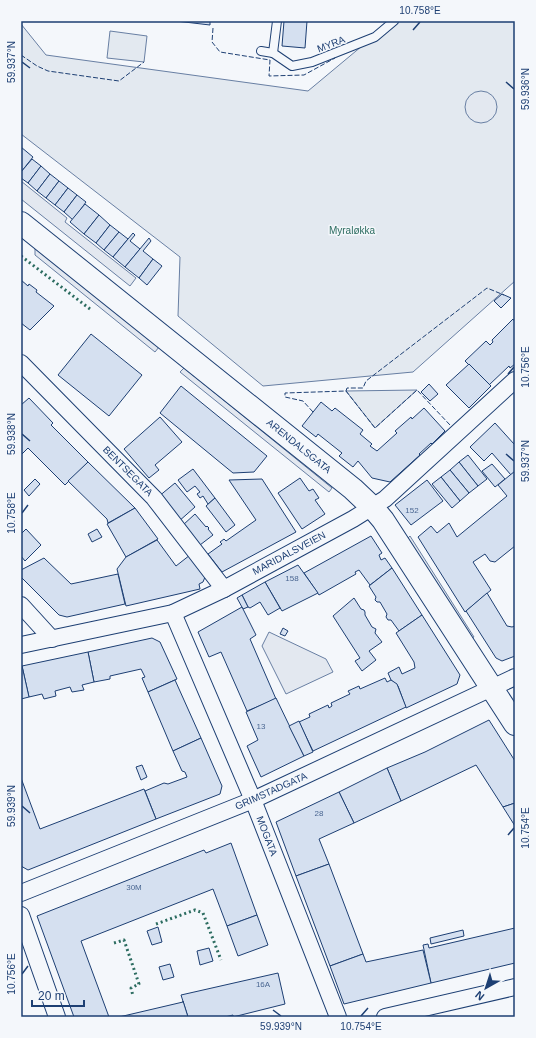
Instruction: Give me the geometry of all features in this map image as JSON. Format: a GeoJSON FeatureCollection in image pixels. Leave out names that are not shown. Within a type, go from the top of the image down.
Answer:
{"type":"FeatureCollection","features":[{"type":"Feature","properties":{"kind":"street","name":"ARENDALSGATA"},"geometry":{"type":"LineString","coordinates":[[21,223],[260,414],[372,507],[383,520],[515,724]]}},
{"type":"Feature","properties":{"kind":"street","name":"BENTSEGATA"},"geometry":{"type":"LineString","coordinates":[[23,370],[154,498],[224,589]]}},
{"type":"Feature","properties":{"kind":"street","name":"MARIDALSVEIEN"},"geometry":{"type":"LineString","coordinates":[[21,645],[173,613],[224,589],[385,499],[515,380]]}},
{"type":"Feature","properties":{"kind":"street"},"geometry":{"type":"LineString","coordinates":[[21,605],[52,639]]}},
{"type":"Feature","properties":{"kind":"street","name":"MOGATA"},"geometry":{"type":"LineString","coordinates":[[173,613],[253,800],[338,1017]]}},
{"type":"Feature","properties":{"kind":"street","name":"GRIMSTADGATA"},"geometry":{"type":"LineString","coordinates":[[21,893],[253,800],[515,678]]}},
{"type":"Feature","properties":{"kind":"street"},"geometry":{"type":"LineString","coordinates":[[21,915],[57,1017]]}},
{"type":"Feature","properties":{"kind":"street"},"geometry":{"type":"LineString","coordinates":[[385,1017],[515,987]]}},
{"type":"Feature","properties":{"kind":"lane"},"geometry":{"type":"LineString","coordinates":[[273,53],[277,21]]}},
{"type":"Feature","properties":{"kind":"lane","name":"MYRA"},"geometry":{"type":"LineString","coordinates":[[261,51],[273,53],[292,66],[312,62],[375,38],[394,21]]}},
{"type":"Feature","properties":{"kind":"green space","name":"Myraløkka"},"geometry":{"type":"Polygon","coordinates":[[[392,21],[515,21],[515,281],[413,372],[263,386],[178,316],[180,257],[21,134],[21,24],[46,55],[308,91],[392,21]]]}},
{"type":"Feature","properties":{"kind":"green space"},"geometry":{"type":"Polygon","coordinates":[[[110,31],[147,36],[144,62],[107,58],[110,31]]]}},
{"type":"Feature","properties":{"kind":"green space"},"geometry":{"type":"Polygon","coordinates":[[[417,390],[375,428],[346,391],[417,390]]]}},
{"type":"Feature","properties":{"kind":"shaded area"},"geometry":{"type":"Polygon","coordinates":[[[481,91],[492,96],[497,107],[492,118],[481,123],[470,118],[465,107],[470,96],[481,91]]]}},
{"type":"Feature","properties":{"kind":"shaded area"},"geometry":{"type":"Polygon","coordinates":[[[21,181],[67,218],[65,222],[136,278],[130,286],[21,199],[21,181]]]}},
{"type":"Feature","properties":{"kind":"shaded area"},"geometry":{"type":"Polygon","coordinates":[[[35,247],[159,347],[155,352],[35,255],[35,247]]]}},
{"type":"Feature","properties":{"kind":"shaded area"},"geometry":{"type":"Polygon","coordinates":[[[184,368],[332,488],[329,492],[180,372],[184,368]]]}},
{"type":"Feature","properties":{"kind":"shaded area"},"geometry":{"type":"Polygon","coordinates":[[[410,536],[474,637],[470,639],[407,539],[410,536]]]}},
{"type":"Feature","properties":{"kind":"shaded area"},"geometry":{"type":"Polygon","coordinates":[[[269,632],[326,659],[333,672],[286,694],[262,646],[269,632]]]}},
{"type":"Feature","properties":{"kind":"building"},"geometry":{"type":"Polygon","coordinates":[[[176,21],[210,21],[210,25],[176,21]]]}},
{"type":"Feature","properties":{"kind":"building"},"geometry":{"type":"Polygon","coordinates":[[[284,21],[307,21],[305,48],[282,46],[284,21]]]}},
{"type":"Feature","properties":{"kind":"building"},"geometry":{"type":"Polygon","coordinates":[[[21,147],[33,157],[21,172],[21,147]]]}},
{"type":"Feature","properties":{"kind":"building"},"geometry":{"type":"Polygon","coordinates":[[[32,159],[41,166],[28,183],[21,178],[21,172],[32,159]]]}},
{"type":"Feature","properties":{"kind":"building"},"geometry":{"type":"Polygon","coordinates":[[[41,166],[50,174],[37,191],[28,183],[41,166]]]}},
{"type":"Feature","properties":{"kind":"building"},"geometry":{"type":"Polygon","coordinates":[[[50,174],[59,181],[46,198],[37,191],[50,174]]]}},
{"type":"Feature","properties":{"kind":"building"},"geometry":{"type":"Polygon","coordinates":[[[59,181],[68,188],[55,205],[46,198],[59,181]]]}},
{"type":"Feature","properties":{"kind":"building"},"geometry":{"type":"Polygon","coordinates":[[[68,188],[77,195],[64,212],[55,205],[68,188]]]}},
{"type":"Feature","properties":{"kind":"building"},"geometry":{"type":"Polygon","coordinates":[[[77,195],[86,202],[73,220],[64,212],[77,195]]]}},
{"type":"Feature","properties":{"kind":"building"},"geometry":{"type":"Polygon","coordinates":[[[85,204],[99,215],[84,234],[70,222],[85,204]]]}},
{"type":"Feature","properties":{"kind":"building"},"geometry":{"type":"Polygon","coordinates":[[[99,215],[110,225],[96,243],[84,234],[99,215]]]}},
{"type":"Feature","properties":{"kind":"building"},"geometry":{"type":"Polygon","coordinates":[[[110,225],[119,232],[104,250],[96,243],[110,225]]]}},
{"type":"Feature","properties":{"kind":"building"},"geometry":{"type":"Polygon","coordinates":[[[119,232],[128,239],[113,257],[104,250],[119,232]]]}},
{"type":"Feature","properties":{"kind":"building"},"geometry":{"type":"Polygon","coordinates":[[[133,233],[135,235],[130,241],[140,249],[125,267],[113,257],[133,233]]]}},
{"type":"Feature","properties":{"kind":"building"},"geometry":{"type":"Polygon","coordinates":[[[149,238],[151,241],[143,251],[153,259],[139,278],[125,267],[149,238]]]}},
{"type":"Feature","properties":{"kind":"building"},"geometry":{"type":"Polygon","coordinates":[[[153,259],[162,266],[147,285],[139,278],[153,259]]]}},
{"type":"Feature","properties":{"kind":"building"},"geometry":{"type":"Polygon","coordinates":[[[21,280],[28,286],[29,284],[37,290],[36,292],[54,306],[30,330],[21,323],[21,280]]]}},
{"type":"Feature","properties":{"kind":"building"},"geometry":{"type":"Polygon","coordinates":[[[502,294],[511,298],[501,308],[494,301],[502,294]]]}},
{"type":"Feature","properties":{"kind":"building"},"geometry":{"type":"Polygon","coordinates":[[[513,319],[515,322],[515,364],[510,368],[509,366],[489,385],[465,361],[486,341],[490,345],[493,342],[492,340],[513,319]]]}},
{"type":"Feature","properties":{"kind":"building"},"geometry":{"type":"Polygon","coordinates":[[[91,334],[142,375],[109,416],[58,375],[91,334]]]}},
{"type":"Feature","properties":{"kind":"building"},"geometry":{"type":"Polygon","coordinates":[[[469,364],[491,386],[469,408],[446,385],[469,364]]]}},
{"type":"Feature","properties":{"kind":"building"},"geometry":{"type":"Polygon","coordinates":[[[429,384],[438,394],[430,401],[421,392],[429,384]]]}},
{"type":"Feature","properties":{"kind":"building"},"geometry":{"type":"Polygon","coordinates":[[[181,386],[267,456],[254,472],[233,473],[160,413],[181,386]]]}},
{"type":"Feature","properties":{"kind":"building"},"geometry":{"type":"Polygon","coordinates":[[[29,398],[53,423],[51,425],[88,462],[65,485],[28,448],[21,455],[21,405],[29,398]]]}},
{"type":"Feature","properties":{"kind":"building"},"geometry":{"type":"Polygon","coordinates":[[[321,402],[332,411],[335,408],[363,430],[360,434],[372,444],[370,446],[377,451],[397,433],[395,431],[424,408],[445,431],[390,482],[372,478],[358,461],[353,467],[339,456],[342,453],[318,434],[316,437],[302,426],[321,402]]]}},
{"type":"Feature","properties":{"kind":"building"},"geometry":{"type":"Polygon","coordinates":[[[160,417],[182,442],[155,465],[159,470],[149,478],[124,449],[160,417]]]}},
{"type":"Feature","properties":{"kind":"building"},"geometry":{"type":"Polygon","coordinates":[[[495,423],[514,444],[515,443],[515,471],[511,475],[492,453],[484,461],[470,447],[495,423]]]}},
{"type":"Feature","properties":{"kind":"building"},"geometry":{"type":"Polygon","coordinates":[[[468,455],[487,479],[478,486],[459,462],[468,455]]]}},
{"type":"Feature","properties":{"kind":"building"},"geometry":{"type":"Polygon","coordinates":[[[88,462],[135,508],[108,523],[107,519],[68,481],[88,462]]]}},
{"type":"Feature","properties":{"kind":"building"},"geometry":{"type":"Polygon","coordinates":[[[459,462],[478,486],[469,493],[450,470],[459,462]]]}},
{"type":"Feature","properties":{"kind":"building"},"geometry":{"type":"Polygon","coordinates":[[[492,464],[505,479],[495,487],[482,471],[492,464]]]}},
{"type":"Feature","properties":{"kind":"building"},"geometry":{"type":"Polygon","coordinates":[[[193,469],[215,498],[208,504],[203,496],[200,498],[197,494],[200,492],[195,486],[187,492],[178,480],[193,469]]]}},
{"type":"Feature","properties":{"kind":"building"},"geometry":{"type":"Polygon","coordinates":[[[450,470],[469,493],[460,501],[441,477],[450,470]]]}},
{"type":"Feature","properties":{"kind":"building"},"geometry":{"type":"Polygon","coordinates":[[[515,471],[515,546],[495,562],[490,561],[485,554],[473,562],[491,590],[465,612],[418,537],[431,526],[437,533],[449,523],[457,537],[507,496],[498,485],[515,471]]]}},
{"type":"Feature","properties":{"kind":"building"},"geometry":{"type":"Polygon","coordinates":[[[441,477],[460,501],[452,508],[432,484],[441,477]]]}},
{"type":"Feature","properties":{"kind":"building"},"geometry":{"type":"Polygon","coordinates":[[[300,478],[309,491],[313,489],[319,498],[315,500],[325,514],[302,529],[278,493],[300,478]]]}},
{"type":"Feature","properties":{"kind":"building"},"geometry":{"type":"Polygon","coordinates":[[[35,479],[40,484],[29,496],[24,490],[35,479]]]}},
{"type":"Feature","properties":{"kind":"building"},"geometry":{"type":"Polygon","coordinates":[[[262,479],[296,532],[222,572],[208,554],[222,544],[220,542],[224,539],[226,541],[256,520],[229,480],[262,479]]]}},
{"type":"Feature","properties":{"kind":"building"},"geometry":{"type":"Polygon","coordinates":[[[427,480],[443,501],[411,525],[395,505],[427,480]]]}},
{"type":"Feature","properties":{"kind":"building"},"geometry":{"type":"Polygon","coordinates":[[[175,483],[195,507],[178,522],[158,497],[175,483]]]}},
{"type":"Feature","properties":{"kind":"building"},"geometry":{"type":"Polygon","coordinates":[[[215,498],[235,525],[226,532],[206,506],[215,498]]]}},
{"type":"Feature","properties":{"kind":"building"},"geometry":{"type":"Polygon","coordinates":[[[135,508],[158,539],[126,557],[107,524],[135,508]]]}},
{"type":"Feature","properties":{"kind":"building"},"geometry":{"type":"Polygon","coordinates":[[[195,514],[206,527],[207,526],[209,528],[208,529],[213,535],[200,545],[183,525],[195,514]]]}},
{"type":"Feature","properties":{"kind":"building"},"geometry":{"type":"Polygon","coordinates":[[[26,529],[41,545],[25,561],[21,556],[21,534],[26,529]]]}},
{"type":"Feature","properties":{"kind":"building"},"geometry":{"type":"Polygon","coordinates":[[[97,529],[102,537],[92,542],[88,534],[97,529]]]}},
{"type":"Feature","properties":{"kind":"building"},"geometry":{"type":"Polygon","coordinates":[[[371,536],[382,553],[379,555],[381,560],[385,558],[392,568],[370,585],[359,570],[355,572],[356,574],[319,595],[304,573],[371,536]]]}},
{"type":"Feature","properties":{"kind":"building"},"geometry":{"type":"Polygon","coordinates":[[[157,540],[176,566],[190,555],[205,577],[203,582],[199,584],[200,589],[126,606],[117,569],[126,557],[157,540]]]}},
{"type":"Feature","properties":{"kind":"building"},"geometry":{"type":"Polygon","coordinates":[[[44,558],[71,584],[118,574],[125,604],[67,617],[59,615],[21,577],[21,570],[44,558]]]}},
{"type":"Feature","properties":{"kind":"building"},"geometry":{"type":"Polygon","coordinates":[[[298,565],[318,593],[282,611],[265,582],[298,565]]]}},
{"type":"Feature","properties":{"kind":"building"},"geometry":{"type":"Polygon","coordinates":[[[392,568],[422,615],[399,631],[391,620],[388,620],[386,617],[387,614],[380,602],[375,600],[376,597],[369,586],[392,568]]]}},
{"type":"Feature","properties":{"kind":"building"},"geometry":{"type":"Polygon","coordinates":[[[265,582],[280,608],[268,615],[260,602],[250,608],[248,607],[242,595],[265,582]]]}},
{"type":"Feature","properties":{"kind":"building"},"geometry":{"type":"Polygon","coordinates":[[[487,593],[507,626],[515,626],[515,656],[502,661],[496,658],[466,611],[487,593]]]}},
{"type":"Feature","properties":{"kind":"building"},"geometry":{"type":"Polygon","coordinates":[[[242,595],[248,607],[243,609],[237,598],[242,595]]]}},
{"type":"Feature","properties":{"kind":"building"},"geometry":{"type":"Polygon","coordinates":[[[354,598],[361,609],[364,610],[365,615],[372,627],[376,629],[375,633],[382,642],[369,651],[376,660],[362,671],[355,661],[360,658],[333,616],[354,598]]]}},
{"type":"Feature","properties":{"kind":"building"},"geometry":{"type":"Polygon","coordinates":[[[242,607],[256,635],[250,639],[276,699],[247,711],[221,652],[209,657],[198,632],[242,607]]]}},
{"type":"Feature","properties":{"kind":"building"},"geometry":{"type":"Polygon","coordinates":[[[422,615],[460,675],[457,684],[406,708],[398,686],[391,680],[388,673],[399,667],[402,674],[415,668],[414,662],[396,633],[422,615]]]}},
{"type":"Feature","properties":{"kind":"building"},"geometry":{"type":"Polygon","coordinates":[[[283,628],[288,631],[285,636],[280,634],[283,628]]]}},
{"type":"Feature","properties":{"kind":"building"},"geometry":{"type":"Polygon","coordinates":[[[152,638],[160,642],[177,679],[148,692],[142,678],[145,677],[141,669],[110,676],[110,679],[94,682],[88,652],[152,638]]]}},
{"type":"Feature","properties":{"kind":"building"},"geometry":{"type":"Polygon","coordinates":[[[88,652],[94,682],[82,685],[84,690],[72,692],[70,687],[55,691],[56,696],[44,699],[42,694],[29,697],[22,666],[88,652]]]}},
{"type":"Feature","properties":{"kind":"building"},"geometry":{"type":"Polygon","coordinates":[[[22,666],[29,697],[21,699],[21,667],[22,666]]]}},
{"type":"Feature","properties":{"kind":"building"},"geometry":{"type":"Polygon","coordinates":[[[385,678],[387,682],[391,680],[397,684],[406,707],[313,751],[299,722],[310,717],[309,714],[328,705],[329,708],[332,706],[331,703],[350,694],[348,691],[359,686],[360,689],[385,678]]]}},
{"type":"Feature","properties":{"kind":"building"},"geometry":{"type":"Polygon","coordinates":[[[175,680],[201,738],[173,751],[148,692],[175,680]]]}},
{"type":"Feature","properties":{"kind":"building"},"geometry":{"type":"Polygon","coordinates":[[[276,698],[304,756],[261,777],[247,746],[258,740],[246,712],[276,698]]]}},
{"type":"Feature","properties":{"kind":"building"},"geometry":{"type":"Polygon","coordinates":[[[489,720],[515,761],[515,803],[503,807],[476,765],[401,801],[387,768],[425,752],[489,720]]]}},
{"type":"Feature","properties":{"kind":"building"},"geometry":{"type":"Polygon","coordinates":[[[299,721],[313,752],[304,756],[289,726],[299,721]]]}},
{"type":"Feature","properties":{"kind":"building"},"geometry":{"type":"Polygon","coordinates":[[[201,738],[222,786],[220,794],[156,819],[145,791],[164,783],[168,784],[187,777],[185,772],[182,771],[173,751],[201,738]]]}},
{"type":"Feature","properties":{"kind":"building"},"geometry":{"type":"Polygon","coordinates":[[[142,765],[147,777],[141,780],[136,767],[142,765]]]}},
{"type":"Feature","properties":{"kind":"building"},"geometry":{"type":"Polygon","coordinates":[[[387,768],[401,801],[354,823],[339,792],[387,768]]]}},
{"type":"Feature","properties":{"kind":"building"},"geometry":{"type":"Polygon","coordinates":[[[21,778],[40,829],[144,789],[156,819],[28,870],[21,866],[21,778]]]}},
{"type":"Feature","properties":{"kind":"building"},"geometry":{"type":"Polygon","coordinates":[[[339,792],[354,823],[319,839],[329,864],[296,876],[276,822],[339,792]]]}},
{"type":"Feature","properties":{"kind":"building"},"geometry":{"type":"Polygon","coordinates":[[[515,803],[515,826],[503,807],[515,803]]]}},
{"type":"Feature","properties":{"kind":"building"},"geometry":{"type":"Polygon","coordinates":[[[231,843],[257,915],[227,926],[213,889],[81,941],[109,1017],[74,1017],[37,916],[204,850],[206,853],[231,843]]]}},
{"type":"Feature","properties":{"kind":"building"},"geometry":{"type":"Polygon","coordinates":[[[329,864],[363,954],[330,966],[296,876],[329,864]]]}},
{"type":"Feature","properties":{"kind":"building"},"geometry":{"type":"Polygon","coordinates":[[[257,915],[268,945],[238,956],[227,926],[257,915]]]}},
{"type":"Feature","properties":{"kind":"building"},"geometry":{"type":"Polygon","coordinates":[[[158,927],[162,942],[152,945],[147,931],[158,927]]]}},
{"type":"Feature","properties":{"kind":"building"},"geometry":{"type":"Polygon","coordinates":[[[515,928],[515,963],[431,983],[423,945],[428,944],[429,948],[515,928]]]}},
{"type":"Feature","properties":{"kind":"building"},"geometry":{"type":"Polygon","coordinates":[[[463,930],[464,936],[431,944],[430,938],[463,930]]]}},
{"type":"Feature","properties":{"kind":"building"},"geometry":{"type":"Polygon","coordinates":[[[209,948],[213,961],[200,965],[197,951],[209,948]]]}},
{"type":"Feature","properties":{"kind":"building"},"geometry":{"type":"Polygon","coordinates":[[[423,950],[431,983],[344,1004],[330,966],[363,954],[366,962],[423,950]]]}},
{"type":"Feature","properties":{"kind":"building"},"geometry":{"type":"Polygon","coordinates":[[[170,964],[174,977],[163,980],[159,967],[170,964]]]}},
{"type":"Feature","properties":{"kind":"building"},"geometry":{"type":"Polygon","coordinates":[[[278,973],[285,1004],[233,1017],[233,1015],[225,1017],[188,1017],[181,995],[278,973]]]}},
{"type":"Feature","properties":{"kind":"building"},"geometry":{"type":"Polygon","coordinates":[[[183,1002],[188,1017],[119,1017],[183,1002]]]}},
{"type":"Feature","properties":{"kind":"hedge"},"geometry":{"type":"LineString","coordinates":[[21,256],[90,309]]}},
{"type":"Feature","properties":{"kind":"hedge"},"geometry":{"type":"LineString","coordinates":[[156,924],[195,910],[203,913],[221,960]]}},
{"type":"Feature","properties":{"kind":"hedge"},"geometry":{"type":"LineString","coordinates":[[114,943],[124,940],[139,984],[131,988],[133,996]]}},
{"type":"Feature","properties":{"kind":"fence"},"geometry":{"type":"LineString","coordinates":[[213,28],[212,42],[220,52],[270,60],[269,76],[304,75],[335,58]]}},
{"type":"Feature","properties":{"kind":"fence"},"geometry":{"type":"LineString","coordinates":[[21,55],[37,66],[48,71],[119,81],[144,62]]}},
{"type":"Feature","properties":{"kind":"fence"},"geometry":{"type":"LineString","coordinates":[[346,391],[347,388],[363,388],[366,381],[487,288],[504,295]]}},
{"type":"Feature","properties":{"kind":"fence"},"geometry":{"type":"LineString","coordinates":[[313,412],[303,401],[285,397],[285,393],[346,391],[375,428],[417,390],[450,425]]}}]}
